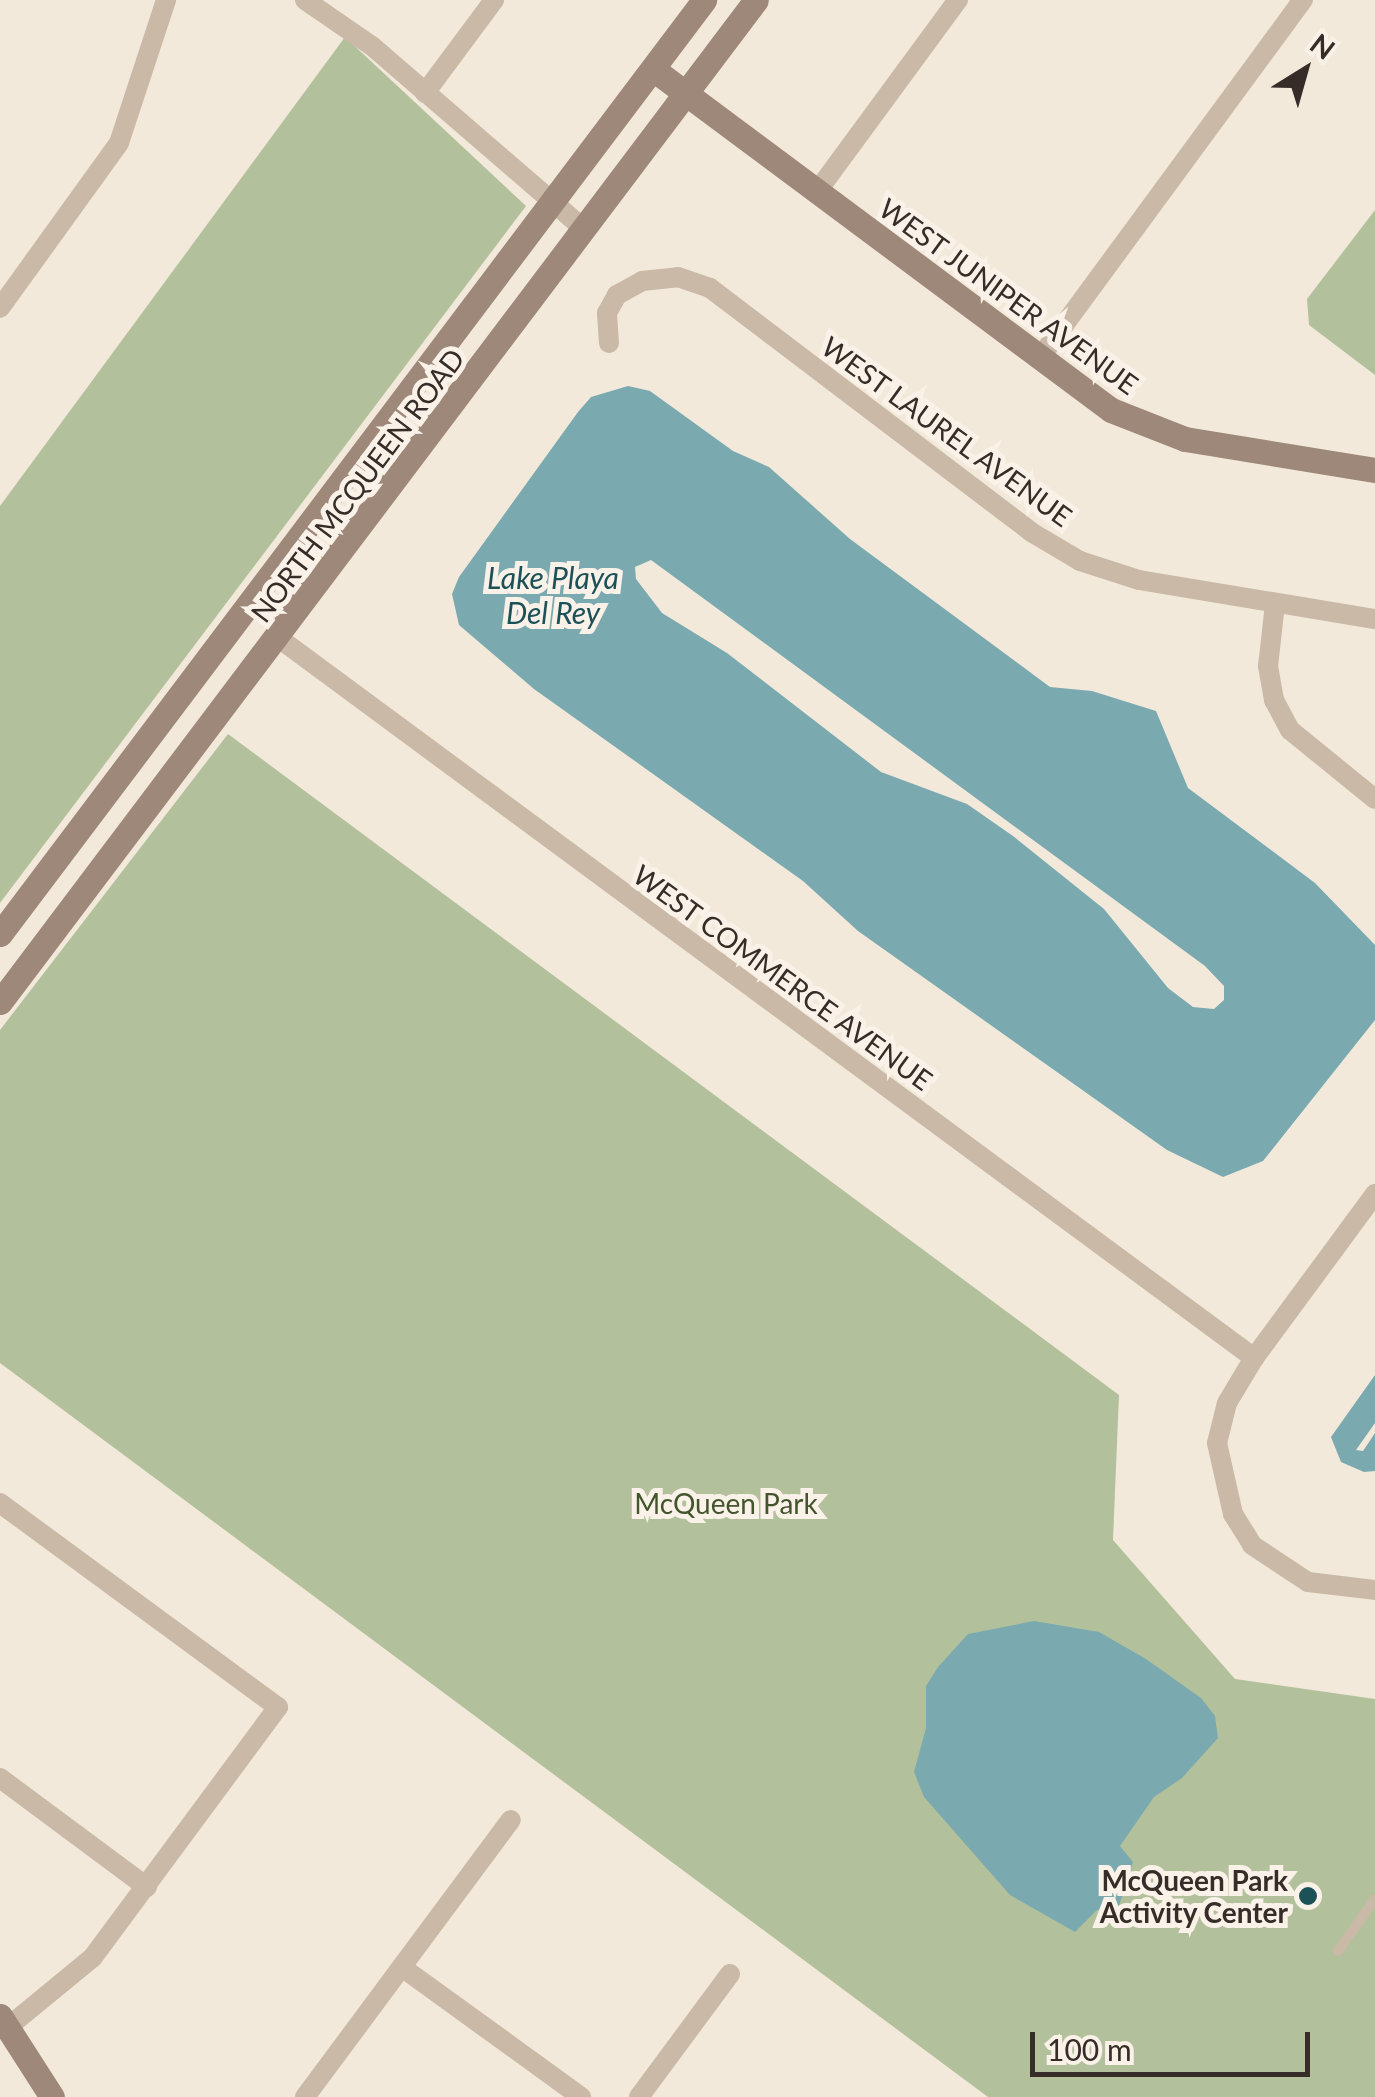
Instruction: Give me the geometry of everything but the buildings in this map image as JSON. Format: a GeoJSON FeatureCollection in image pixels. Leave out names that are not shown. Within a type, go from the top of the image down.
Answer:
{"type":"FeatureCollection","features":[{"type":"Feature","properties":{"kind":"main road","name":"NORTH MCQUEEN ROAD"},"geometry":{"type":"LineString","coordinates":[[0,934],[704,0]]}},
{"type":"Feature","properties":{"kind":"main road","name":"NORTH MCQUEEN ROAD"},"geometry":{"type":"LineString","coordinates":[[0,1002],[280,640],[756,0]]}},
{"type":"Feature","properties":{"kind":"main road","name":"WEST JUNIPER AVENUE"},"geometry":{"type":"LineString","coordinates":[[653,69],[1038,359],[1147,428],[1375,470]]}},
{"type":"Feature","properties":{"kind":"main road"},"geometry":{"type":"LineString","coordinates":[[138,754],[173,780]]}},
{"type":"Feature","properties":{"kind":"main road"},"geometry":{"type":"LineString","coordinates":[[4,2022],[52,2097]]}},
{"type":"Feature","properties":{"kind":"street"},"geometry":{"type":"LineString","coordinates":[[0,308],[119,143],[166,0]]}},
{"type":"Feature","properties":{"kind":"street"},"geometry":{"type":"LineString","coordinates":[[305,0],[424,93],[585,230]]}},
{"type":"Feature","properties":{"kind":"street"},"geometry":{"type":"LineString","coordinates":[[424,93],[494,0]]}},
{"type":"Feature","properties":{"kind":"street"},"geometry":{"type":"LineString","coordinates":[[816,194],[958,0]]}},
{"type":"Feature","properties":{"kind":"street"},"geometry":{"type":"LineString","coordinates":[[1038,359],[1303,0]]}},
{"type":"Feature","properties":{"kind":"street","name":"WEST LAUREL AVENUE"},"geometry":{"type":"LineString","coordinates":[[610,343],[607,313],[617,296],[642,281],[678,278],[710,288],[1031,532],[1080,561],[1139,580],[1375,619]]}},
{"type":"Feature","properties":{"kind":"street"},"geometry":{"type":"LineString","coordinates":[[1275,604],[1268,666],[1274,700],[1290,730],[1375,799]]}},
{"type":"Feature","properties":{"kind":"street","name":"WEST COMMERCE AVENUE"},"geometry":{"type":"LineString","coordinates":[[280,640],[1254,1358]]}},
{"type":"Feature","properties":{"kind":"street"},"geometry":{"type":"LineString","coordinates":[[1375,1194],[1254,1358],[1227,1403],[1216,1443],[1233,1514],[1252,1545],[1308,1582],[1375,1590]]}},
{"type":"Feature","properties":{"kind":"street"},"geometry":{"type":"LineString","coordinates":[[0,1503],[278,1706],[92,1958],[4,2022]]}},
{"type":"Feature","properties":{"kind":"street"},"geometry":{"type":"LineString","coordinates":[[0,1778],[147,1887]]}},
{"type":"Feature","properties":{"kind":"street"},"geometry":{"type":"LineString","coordinates":[[305,2097],[511,1820]]}},
{"type":"Feature","properties":{"kind":"street"},"geometry":{"type":"LineString","coordinates":[[402,1968],[580,2097]]}},
{"type":"Feature","properties":{"kind":"street"},"geometry":{"type":"LineString","coordinates":[[639,2097],[730,1974]]}},
{"type":"Feature","properties":{"kind":"lane"},"geometry":{"type":"LineString","coordinates":[[1338,1951],[1375,1900]]}},
{"type":"Feature","properties":{"kind":"green space"},"geometry":{"type":"Polygon","coordinates":[[[345,37],[526,206],[0,903],[0,506],[345,37]]]}},
{"type":"Feature","properties":{"kind":"green space"},"geometry":{"type":"Polygon","coordinates":[[[1375,210],[1375,375],[1309,325],[1307,299],[1375,210]]]}},
{"type":"Feature","properties":{"kind":"green space","name":"McQueen Park"},"geometry":{"type":"Polygon","coordinates":[[[228,734],[1119,1395],[1113,1540],[1235,1679],[1375,1699],[1375,2097],[988,2097],[0,1363],[0,1030],[228,734]]]}},
{"type":"Feature","properties":{"kind":"water","name":"Lake Playa Del Rey"},"geometry":{"type":"Polygon","coordinates":[[[628,386],[650,391],[733,451],[769,467],[850,539],[1050,687],[1092,691],[1156,711],[1188,788],[1315,883],[1375,945],[1375,1020],[1263,1161],[1223,1177],[1167,1150],[858,931],[803,881],[534,689],[459,625],[452,594],[459,577],[591,397],[628,386]],[[651,560],[635,567],[636,579],[662,613],[727,653],[881,772],[967,804],[1013,836],[1104,909],[1168,988],[1193,1007],[1214,1009],[1224,1000],[1224,986],[1205,966],[651,560]]]}},
{"type":"Feature","properties":{"kind":"water"},"geometry":{"type":"Polygon","coordinates":[[[1375,1375],[1375,1423],[1356,1450],[1363,1451],[1375,1433],[1375,1471],[1364,1472],[1341,1462],[1331,1437],[1375,1375]]]}},
{"type":"Feature","properties":{"kind":"water"},"geometry":{"type":"Polygon","coordinates":[[[1034,1621],[1099,1632],[1146,1659],[1201,1698],[1215,1716],[1218,1738],[1182,1778],[1154,1797],[1120,1846],[1133,1862],[1118,1909],[1097,1910],[1075,1932],[1010,1895],[924,1797],[914,1772],[926,1728],[926,1686],[938,1667],[968,1634],[1034,1621]]]}},
{"type":"Feature","properties":{"kind":"place","name":"McQueen Park Activity Center"},"geometry":{"type":"Point","coordinates":[1308,1896]}}]}
